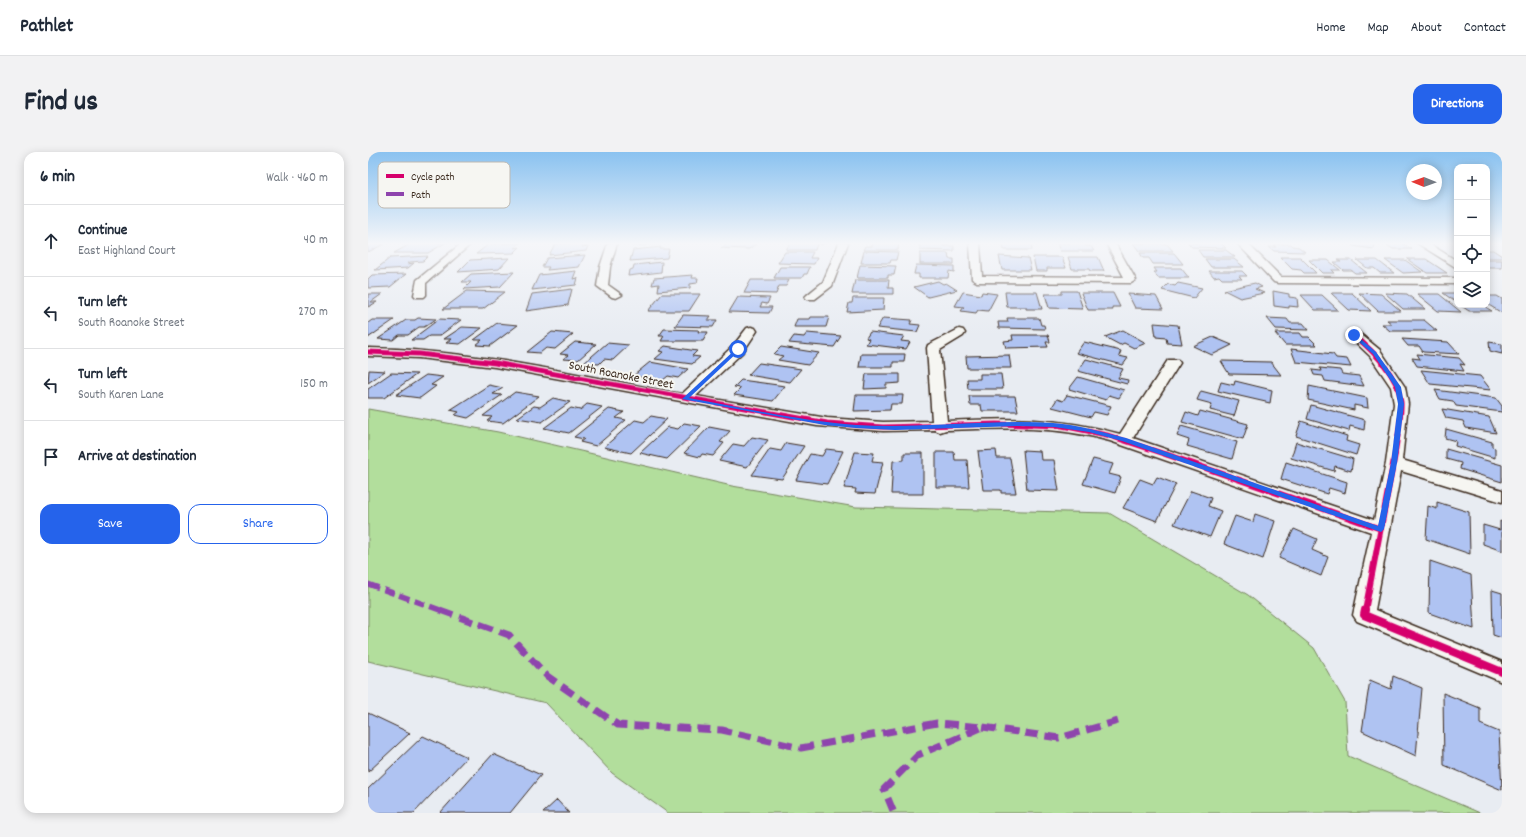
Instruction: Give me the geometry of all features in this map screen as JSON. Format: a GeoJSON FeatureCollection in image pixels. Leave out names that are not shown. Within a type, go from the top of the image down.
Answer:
{"type":"FeatureCollection","features":[{"type":"Feature","properties":{"kind":"street"},"geometry":{"type":"LineString","coordinates":[[420,295],[421,282],[431,274]]}},
{"type":"Feature","properties":{"kind":"street"},"geometry":{"type":"LineString","coordinates":[[604,274],[602,286],[616,295]]}},
{"type":"Feature","properties":{"kind":"street"},"geometry":{"type":"LineString","coordinates":[[810,297],[828,284],[832,274]]}},
{"type":"Feature","properties":{"kind":"street"},"geometry":{"type":"LineString","coordinates":[[977,274],[977,279],[1130,280],[1127,274]]}},
{"type":"Feature","properties":{"kind":"street"},"geometry":{"type":"LineString","coordinates":[[1272,274],[1278,280],[1454,281]]}},
{"type":"Feature","properties":{"kind":"street"},"geometry":{"type":"LineString","coordinates":[[685,399],[738,349],[752,331]]}},
{"type":"Feature","properties":{"kind":"street"},"geometry":{"type":"LineString","coordinates":[[940,427],[933,348],[959,333]]}},
{"type":"Feature","properties":{"kind":"street"},"geometry":{"type":"LineString","coordinates":[[1354,335],[1374,353],[1398,387],[1401,404],[1394,463],[1364,615],[1502,672]]}},
{"type":"Feature","properties":{"kind":"street","name":"South Roanoke Street"},"geometry":{"type":"LineString","coordinates":[[368,352],[444,356],[487,361],[685,399],[840,425],[895,428],[1017,424],[1054,425],[1089,430],[1124,440],[1381,529]]}},
{"type":"Feature","properties":{"kind":"street"},"geometry":{"type":"LineString","coordinates":[[1124,440],[1172,363]]}},
{"type":"Feature","properties":{"kind":"street"},"geometry":{"type":"LineString","coordinates":[[1394,463],[1502,496]]}},
{"type":"Feature","properties":{"kind":"green space"},"geometry":{"type":"Polygon","coordinates":[[[368,409],[498,432],[732,486],[856,507],[1109,513],[1248,595],[1314,648],[1345,702],[1348,756],[1480,813],[668,813],[612,773],[546,703],[368,661],[368,409]]]}},
{"type":"Feature","properties":{"kind":"building"},"geometry":{"type":"Polygon","coordinates":[[[406,274],[390,287],[368,288],[368,279],[372,275],[406,274]]]}},
{"type":"Feature","properties":{"kind":"building"},"geometry":{"type":"Polygon","coordinates":[[[471,274],[512,274],[500,287],[464,289],[471,282],[462,282],[471,274]]]}},
{"type":"Feature","properties":{"kind":"building"},"geometry":{"type":"Polygon","coordinates":[[[575,274],[573,279],[578,278],[576,285],[532,290],[539,275],[575,274]]]}},
{"type":"Feature","properties":{"kind":"building"},"geometry":{"type":"Polygon","coordinates":[[[628,274],[646,274],[628,276],[628,274]]]}},
{"type":"Feature","properties":{"kind":"building"},"geometry":{"type":"Polygon","coordinates":[[[776,274],[807,274],[804,274],[802,278],[774,278],[776,274]]]}},
{"type":"Feature","properties":{"kind":"building"},"geometry":{"type":"Polygon","coordinates":[[[858,274],[894,274],[888,275],[888,278],[857,278],[858,274]]]}},
{"type":"Feature","properties":{"kind":"building"},"geometry":{"type":"Polygon","coordinates":[[[914,274],[949,274],[948,278],[919,278],[919,274],[914,274]]]}},
{"type":"Feature","properties":{"kind":"building"},"geometry":{"type":"Polygon","coordinates":[[[1155,274],[1186,274],[1189,278],[1158,278],[1155,274]]]}},
{"type":"Feature","properties":{"kind":"building"},"geometry":{"type":"Polygon","coordinates":[[[1211,274],[1245,274],[1247,276],[1239,276],[1242,279],[1222,279],[1219,276],[1214,277],[1211,274]]]}},
{"type":"Feature","properties":{"kind":"building"},"geometry":{"type":"Polygon","coordinates":[[[693,275],[692,278],[698,278],[697,283],[690,284],[690,288],[658,291],[659,284],[652,285],[654,278],[693,275]]]}},
{"type":"Feature","properties":{"kind":"building"},"geometry":{"type":"Polygon","coordinates":[[[751,280],[789,280],[786,286],[779,286],[776,294],[744,293],[751,280]]]}},
{"type":"Feature","properties":{"kind":"building"},"geometry":{"type":"Polygon","coordinates":[[[855,280],[889,280],[888,288],[893,288],[893,294],[852,294],[855,280]]]}},
{"type":"Feature","properties":{"kind":"building"},"geometry":{"type":"Polygon","coordinates":[[[938,281],[943,284],[946,283],[957,290],[928,297],[914,287],[938,281]]]}},
{"type":"Feature","properties":{"kind":"building"},"geometry":{"type":"Polygon","coordinates":[[[1178,283],[1202,288],[1194,298],[1162,290],[1168,284],[1175,286],[1178,283]]]}},
{"type":"Feature","properties":{"kind":"building"},"geometry":{"type":"Polygon","coordinates":[[[1255,283],[1262,287],[1255,289],[1264,293],[1240,298],[1224,290],[1255,283]]]}},
{"type":"Feature","properties":{"kind":"building"},"geometry":{"type":"Polygon","coordinates":[[[572,289],[568,305],[526,311],[532,294],[572,289]]]}},
{"type":"Feature","properties":{"kind":"building"},"geometry":{"type":"Polygon","coordinates":[[[467,291],[505,292],[483,309],[443,309],[467,291]]]}},
{"type":"Feature","properties":{"kind":"building"},"geometry":{"type":"Polygon","coordinates":[[[1062,291],[1077,291],[1083,309],[1049,308],[1045,294],[1062,294],[1062,291]]]}},
{"type":"Feature","properties":{"kind":"building"},"geometry":{"type":"Polygon","coordinates":[[[1273,291],[1289,294],[1289,297],[1297,298],[1298,307],[1289,306],[1289,308],[1274,306],[1273,291]]]}},
{"type":"Feature","properties":{"kind":"building"},"geometry":{"type":"Polygon","coordinates":[[[963,292],[981,295],[982,292],[997,294],[988,311],[978,310],[976,313],[961,311],[964,307],[955,306],[963,292]]]}},
{"type":"Feature","properties":{"kind":"building"},"geometry":{"type":"Polygon","coordinates":[[[1005,292],[1037,292],[1042,309],[1007,307],[1005,292]]]}},
{"type":"Feature","properties":{"kind":"building"},"geometry":{"type":"Polygon","coordinates":[[[1081,293],[1113,293],[1120,307],[1112,307],[1113,310],[1088,310],[1081,293]]]}},
{"type":"Feature","properties":{"kind":"building"},"geometry":{"type":"Polygon","coordinates":[[[1331,293],[1352,293],[1371,311],[1349,310],[1331,293]]]}},
{"type":"Feature","properties":{"kind":"building"},"geometry":{"type":"Polygon","coordinates":[[[1359,293],[1381,294],[1401,311],[1378,311],[1359,293]]]}},
{"type":"Feature","properties":{"kind":"building"},"geometry":{"type":"Polygon","coordinates":[[[1385,293],[1407,294],[1425,309],[1403,309],[1385,293]]]}},
{"type":"Feature","properties":{"kind":"building"},"geometry":{"type":"Polygon","coordinates":[[[1443,293],[1454,293],[1454,301],[1443,293]]]}},
{"type":"Feature","properties":{"kind":"building"},"geometry":{"type":"Polygon","coordinates":[[[368,294],[382,294],[371,302],[377,302],[368,307],[368,294]]]}},
{"type":"Feature","properties":{"kind":"building"},"geometry":{"type":"Polygon","coordinates":[[[662,294],[700,294],[689,311],[648,311],[662,294]]]}},
{"type":"Feature","properties":{"kind":"building"},"geometry":{"type":"Polygon","coordinates":[[[1128,294],[1156,296],[1163,309],[1135,308],[1128,294]]]}},
{"type":"Feature","properties":{"kind":"building"},"geometry":{"type":"Polygon","coordinates":[[[1417,294],[1439,294],[1454,306],[1454,308],[1461,312],[1438,311],[1417,294]]]}},
{"type":"Feature","properties":{"kind":"building"},"geometry":{"type":"Polygon","coordinates":[[[1301,295],[1322,295],[1338,310],[1315,310],[1301,295]]]}},
{"type":"Feature","properties":{"kind":"building"},"geometry":{"type":"Polygon","coordinates":[[[1490,296],[1497,296],[1502,299],[1502,313],[1490,306],[1490,296]]]}},
{"type":"Feature","properties":{"kind":"building"},"geometry":{"type":"Polygon","coordinates":[[[738,297],[770,298],[767,304],[762,303],[760,307],[772,307],[769,313],[729,312],[738,297]]]}},
{"type":"Feature","properties":{"kind":"building"},"geometry":{"type":"Polygon","coordinates":[[[853,298],[884,298],[883,310],[847,312],[849,303],[852,303],[853,298]]]}},
{"type":"Feature","properties":{"kind":"building"},"geometry":{"type":"Polygon","coordinates":[[[1464,308],[1487,308],[1492,311],[1469,311],[1464,308]]]}},
{"type":"Feature","properties":{"kind":"building"},"geometry":{"type":"Polygon","coordinates":[[[683,315],[711,316],[708,320],[717,320],[713,327],[675,326],[683,315]]]}},
{"type":"Feature","properties":{"kind":"building"},"geometry":{"type":"Polygon","coordinates":[[[811,317],[829,317],[826,327],[794,327],[797,319],[810,319],[811,317]]]}},
{"type":"Feature","properties":{"kind":"building"},"geometry":{"type":"Polygon","coordinates":[[[418,318],[436,319],[424,327],[419,327],[408,335],[399,335],[393,340],[378,339],[406,320],[415,320],[418,318]]]}},
{"type":"Feature","properties":{"kind":"building"},"geometry":{"type":"Polygon","coordinates":[[[883,318],[912,320],[910,324],[920,325],[917,332],[877,328],[883,318]]]}},
{"type":"Feature","properties":{"kind":"building"},"geometry":{"type":"Polygon","coordinates":[[[1007,318],[1039,318],[1041,325],[1044,325],[1045,329],[999,328],[998,322],[1008,322],[1007,318]]]}},
{"type":"Feature","properties":{"kind":"building"},"geometry":{"type":"Polygon","coordinates":[[[1267,318],[1287,319],[1290,323],[1303,323],[1309,330],[1276,329],[1267,318]]]}},
{"type":"Feature","properties":{"kind":"building"},"geometry":{"type":"Polygon","coordinates":[[[439,319],[461,320],[439,336],[429,336],[423,340],[411,340],[439,319]]]}},
{"type":"Feature","properties":{"kind":"building"},"geometry":{"type":"Polygon","coordinates":[[[372,320],[394,320],[368,338],[368,323],[372,320]]]}},
{"type":"Feature","properties":{"kind":"building"},"geometry":{"type":"Polygon","coordinates":[[[1387,320],[1424,320],[1437,331],[1390,331],[1382,324],[1392,324],[1387,320]]]}},
{"type":"Feature","properties":{"kind":"building"},"geometry":{"type":"Polygon","coordinates":[[[497,323],[518,325],[490,346],[476,345],[482,340],[474,340],[497,323]]]}},
{"type":"Feature","properties":{"kind":"building"},"geometry":{"type":"Polygon","coordinates":[[[1154,323],[1178,325],[1182,344],[1167,343],[1166,338],[1156,337],[1154,323]]]}},
{"type":"Feature","properties":{"kind":"building"},"geometry":{"type":"Polygon","coordinates":[[[462,327],[482,328],[460,344],[446,343],[451,339],[444,339],[462,327]]]}},
{"type":"Feature","properties":{"kind":"building"},"geometry":{"type":"Polygon","coordinates":[[[664,329],[699,330],[698,332],[708,332],[703,341],[661,341],[664,336],[659,336],[664,329]]]}},
{"type":"Feature","properties":{"kind":"building"},"geometry":{"type":"Polygon","coordinates":[[[1123,330],[1146,343],[1134,348],[1124,343],[1120,345],[1105,337],[1123,330]]]}},
{"type":"Feature","properties":{"kind":"building"},"geometry":{"type":"Polygon","coordinates":[[[552,332],[573,334],[555,349],[546,348],[540,353],[527,352],[552,332]]]}},
{"type":"Feature","properties":{"kind":"building"},"geometry":{"type":"Polygon","coordinates":[[[870,332],[904,336],[901,341],[910,342],[906,349],[866,344],[869,339],[866,338],[870,332]]]}},
{"type":"Feature","properties":{"kind":"building"},"geometry":{"type":"Polygon","coordinates":[[[807,333],[841,336],[834,347],[789,343],[794,336],[804,337],[807,333]]]}},
{"type":"Feature","properties":{"kind":"building"},"geometry":{"type":"Polygon","coordinates":[[[1275,333],[1300,333],[1303,337],[1309,337],[1317,345],[1285,345],[1275,333]]]}},
{"type":"Feature","properties":{"kind":"building"},"geometry":{"type":"Polygon","coordinates":[[[1012,335],[1048,335],[1050,342],[1046,342],[1048,347],[1006,348],[1004,341],[1013,340],[1012,335]]]}},
{"type":"Feature","properties":{"kind":"building"},"geometry":{"type":"Polygon","coordinates":[[[1213,337],[1232,345],[1212,355],[1193,346],[1213,337]]]}},
{"type":"Feature","properties":{"kind":"building"},"geometry":{"type":"Polygon","coordinates":[[[1402,339],[1448,342],[1459,354],[1423,352],[1419,346],[1408,346],[1402,339]]]}},
{"type":"Feature","properties":{"kind":"building"},"geometry":{"type":"Polygon","coordinates":[[[575,342],[596,344],[578,360],[563,359],[568,355],[560,354],[575,342]]]}},
{"type":"Feature","properties":{"kind":"building"},"geometry":{"type":"Polygon","coordinates":[[[1084,342],[1121,351],[1119,356],[1128,358],[1123,365],[1076,353],[1084,342]]]}},
{"type":"Feature","properties":{"kind":"building"},"geometry":{"type":"Polygon","coordinates":[[[1489,342],[1502,344],[1502,354],[1490,351],[1489,342]]]}},
{"type":"Feature","properties":{"kind":"building"},"geometry":{"type":"Polygon","coordinates":[[[607,343],[629,345],[613,360],[604,359],[599,364],[584,363],[607,343]]]}},
{"type":"Feature","properties":{"kind":"building"},"geometry":{"type":"Polygon","coordinates":[[[665,346],[697,351],[692,356],[700,357],[692,364],[655,359],[663,352],[659,351],[665,346]]]}},
{"type":"Feature","properties":{"kind":"building"},"geometry":{"type":"Polygon","coordinates":[[[781,347],[819,353],[808,365],[778,360],[783,356],[774,354],[781,347]]]}},
{"type":"Feature","properties":{"kind":"building"},"geometry":{"type":"Polygon","coordinates":[[[1291,349],[1333,354],[1336,358],[1347,359],[1351,367],[1296,362],[1291,349]]]}},
{"type":"Feature","properties":{"kind":"building"},"geometry":{"type":"Polygon","coordinates":[[[861,354],[905,354],[904,362],[893,362],[893,367],[859,367],[861,354]]]}},
{"type":"Feature","properties":{"kind":"building"},"geometry":{"type":"Polygon","coordinates":[[[1417,354],[1459,358],[1465,365],[1460,364],[1464,371],[1417,366],[1412,358],[1420,359],[1417,354]]]}},
{"type":"Feature","properties":{"kind":"building"},"geometry":{"type":"Polygon","coordinates":[[[1009,355],[1011,368],[967,368],[966,356],[1009,355]]]}},
{"type":"Feature","properties":{"kind":"building"},"geometry":{"type":"Polygon","coordinates":[[[1086,359],[1123,369],[1118,378],[1128,380],[1127,384],[1078,371],[1086,359]]]}},
{"type":"Feature","properties":{"kind":"building"},"geometry":{"type":"Polygon","coordinates":[[[1221,361],[1271,362],[1281,375],[1229,374],[1221,361]]]}},
{"type":"Feature","properties":{"kind":"building"},"geometry":{"type":"Polygon","coordinates":[[[650,362],[688,369],[678,378],[668,376],[662,381],[633,376],[650,362]]]}},
{"type":"Feature","properties":{"kind":"building"},"geometry":{"type":"Polygon","coordinates":[[[759,363],[801,369],[790,382],[748,375],[759,363]]]}},
{"type":"Feature","properties":{"kind":"building"},"geometry":{"type":"Polygon","coordinates":[[[1320,368],[1340,370],[1342,374],[1359,376],[1364,386],[1325,381],[1323,376],[1314,375],[1312,370],[1321,371],[1320,368]]]}},
{"type":"Feature","properties":{"kind":"building"},"geometry":{"type":"Polygon","coordinates":[[[369,370],[385,371],[368,383],[369,370]]]}},
{"type":"Feature","properties":{"kind":"building"},"geometry":{"type":"Polygon","coordinates":[[[1421,370],[1480,376],[1491,390],[1430,384],[1421,370]]]}},
{"type":"Feature","properties":{"kind":"building"},"geometry":{"type":"Polygon","coordinates":[[[391,373],[417,374],[384,398],[368,398],[368,389],[391,373]]]}},
{"type":"Feature","properties":{"kind":"building"},"geometry":{"type":"Polygon","coordinates":[[[866,374],[900,374],[900,383],[886,384],[886,388],[864,389],[866,374]]]}},
{"type":"Feature","properties":{"kind":"building"},"geometry":{"type":"Polygon","coordinates":[[[980,374],[1001,374],[1003,389],[968,389],[967,379],[980,379],[980,374]]]}},
{"type":"Feature","properties":{"kind":"building"},"geometry":{"type":"Polygon","coordinates":[[[426,375],[443,377],[431,385],[436,386],[420,398],[396,395],[426,375]]]}},
{"type":"Feature","properties":{"kind":"building"},"geometry":{"type":"Polygon","coordinates":[[[1078,377],[1124,390],[1119,398],[1109,395],[1106,400],[1069,389],[1078,377]]]}},
{"type":"Feature","properties":{"kind":"building"},"geometry":{"type":"Polygon","coordinates":[[[741,380],[785,386],[773,401],[734,395],[741,388],[734,387],[741,380]]]}},
{"type":"Feature","properties":{"kind":"building"},"geometry":{"type":"Polygon","coordinates":[[[1235,381],[1272,390],[1270,403],[1218,391],[1221,382],[1234,385],[1235,381]]]}},
{"type":"Feature","properties":{"kind":"building"},"geometry":{"type":"Polygon","coordinates":[[[489,385],[503,388],[493,394],[502,395],[468,418],[455,415],[459,412],[450,410],[489,385]]]}},
{"type":"Feature","properties":{"kind":"building"},"geometry":{"type":"Polygon","coordinates":[[[1309,386],[1367,398],[1368,408],[1354,405],[1354,410],[1308,400],[1309,386]]]}},
{"type":"Feature","properties":{"kind":"building"},"geometry":{"type":"Polygon","coordinates":[[[1435,390],[1496,398],[1502,406],[1502,412],[1456,406],[1453,401],[1440,399],[1435,390]]]}},
{"type":"Feature","properties":{"kind":"building"},"geometry":{"type":"Polygon","coordinates":[[[1201,391],[1239,401],[1234,416],[1210,410],[1212,404],[1197,400],[1201,391]]]}},
{"type":"Feature","properties":{"kind":"building"},"geometry":{"type":"Polygon","coordinates":[[[515,392],[539,396],[503,423],[487,421],[492,417],[483,416],[515,392]]]}},
{"type":"Feature","properties":{"kind":"building"},"geometry":{"type":"Polygon","coordinates":[[[856,395],[903,395],[902,404],[891,404],[890,410],[854,411],[856,395]]]}},
{"type":"Feature","properties":{"kind":"building"},"geometry":{"type":"Polygon","coordinates":[[[1067,395],[1111,406],[1107,415],[1094,412],[1091,417],[1052,407],[1057,399],[1063,401],[1067,395]]]}},
{"type":"Feature","properties":{"kind":"building"},"geometry":{"type":"Polygon","coordinates":[[[969,396],[1015,396],[1018,411],[982,411],[981,405],[970,405],[969,396]]]}},
{"type":"Feature","properties":{"kind":"building"},"geometry":{"type":"Polygon","coordinates":[[[553,398],[570,402],[542,422],[517,418],[534,406],[540,407],[553,398]]]}},
{"type":"Feature","properties":{"kind":"building"},"geometry":{"type":"Polygon","coordinates":[[[587,404],[602,407],[569,433],[544,428],[571,408],[580,410],[587,404]]]}},
{"type":"Feature","properties":{"kind":"building"},"geometry":{"type":"Polygon","coordinates":[[[1311,405],[1365,420],[1364,430],[1350,426],[1349,431],[1307,419],[1311,405]]]}},
{"type":"Feature","properties":{"kind":"building"},"geometry":{"type":"Polygon","coordinates":[[[609,409],[624,412],[616,418],[626,420],[596,446],[580,442],[584,439],[574,437],[609,409]]]}},
{"type":"Feature","properties":{"kind":"building"},"geometry":{"type":"Polygon","coordinates":[[[1442,409],[1489,417],[1496,433],[1466,428],[1463,421],[1446,418],[1442,409]]]}},
{"type":"Feature","properties":{"kind":"building"},"geometry":{"type":"Polygon","coordinates":[[[1200,411],[1248,424],[1243,439],[1182,422],[1186,412],[1198,416],[1200,411]]]}},
{"type":"Feature","properties":{"kind":"building"},"geometry":{"type":"Polygon","coordinates":[[[651,416],[667,419],[631,453],[604,447],[635,420],[644,422],[651,416]]]}},
{"type":"Feature","properties":{"kind":"building"},"geometry":{"type":"Polygon","coordinates":[[[1301,421],[1347,436],[1346,441],[1359,445],[1356,455],[1296,436],[1301,421]]]}},
{"type":"Feature","properties":{"kind":"building"},"geometry":{"type":"Polygon","coordinates":[[[684,423],[701,426],[667,459],[640,453],[668,427],[678,429],[684,423]]]}},
{"type":"Feature","properties":{"kind":"building"},"geometry":{"type":"Polygon","coordinates":[[[1181,426],[1237,442],[1232,459],[1187,446],[1189,440],[1177,436],[1181,426]]]}},
{"type":"Feature","properties":{"kind":"building"},"geometry":{"type":"Polygon","coordinates":[[[709,427],[730,431],[720,442],[724,443],[713,456],[702,454],[700,457],[684,453],[709,427]]]}},
{"type":"Feature","properties":{"kind":"building"},"geometry":{"type":"Polygon","coordinates":[[[1446,429],[1492,442],[1492,447],[1495,448],[1495,458],[1455,446],[1456,441],[1445,438],[1446,429]]]}},
{"type":"Feature","properties":{"kind":"building"},"geometry":{"type":"Polygon","coordinates":[[[752,437],[768,440],[747,467],[719,461],[733,444],[744,446],[752,437]]]}},
{"type":"Feature","properties":{"kind":"building"},"geometry":{"type":"Polygon","coordinates":[[[1296,442],[1353,459],[1351,471],[1335,466],[1334,471],[1291,458],[1296,442]]]}},
{"type":"Feature","properties":{"kind":"building"},"geometry":{"type":"Polygon","coordinates":[[[786,443],[804,446],[782,479],[752,475],[770,449],[781,451],[786,443]]]}},
{"type":"Feature","properties":{"kind":"building"},"geometry":{"type":"Polygon","coordinates":[[[826,449],[843,451],[827,484],[796,480],[810,454],[822,456],[826,449]]]}},
{"type":"Feature","properties":{"kind":"building"},"geometry":{"type":"Polygon","coordinates":[[[1446,449],[1502,465],[1502,482],[1460,469],[1461,463],[1446,459],[1446,449]]]}},
{"type":"Feature","properties":{"kind":"building"},"geometry":{"type":"Polygon","coordinates":[[[996,450],[997,458],[1010,458],[1016,493],[1001,493],[1001,490],[983,490],[978,451],[996,450]]]}},
{"type":"Feature","properties":{"kind":"building"},"geometry":{"type":"Polygon","coordinates":[[[1023,450],[1040,451],[1041,460],[1054,460],[1059,491],[1027,490],[1023,450]]]}},
{"type":"Feature","properties":{"kind":"building"},"geometry":{"type":"Polygon","coordinates":[[[855,452],[874,453],[872,461],[883,462],[875,494],[855,493],[856,489],[844,488],[855,452]]]}},
{"type":"Feature","properties":{"kind":"building"},"geometry":{"type":"Polygon","coordinates":[[[936,452],[954,452],[955,460],[967,460],[969,487],[936,487],[936,452]]]}},
{"type":"Feature","properties":{"kind":"building"},"geometry":{"type":"Polygon","coordinates":[[[904,453],[923,453],[923,494],[891,494],[893,461],[904,460],[904,453]]]}},
{"type":"Feature","properties":{"kind":"building"},"geometry":{"type":"Polygon","coordinates":[[[1093,459],[1113,464],[1109,474],[1121,477],[1115,493],[1083,484],[1093,459]]]}},
{"type":"Feature","properties":{"kind":"building"},"geometry":{"type":"Polygon","coordinates":[[[1286,462],[1347,482],[1345,493],[1329,488],[1327,494],[1281,479],[1286,462]]]}},
{"type":"Feature","properties":{"kind":"building"},"geometry":{"type":"Polygon","coordinates":[[[1157,477],[1176,484],[1157,521],[1123,508],[1140,479],[1153,484],[1157,477]]]}},
{"type":"Feature","properties":{"kind":"building"},"geometry":{"type":"Polygon","coordinates":[[[1191,491],[1211,498],[1208,506],[1221,511],[1210,537],[1174,524],[1191,491]]]}},
{"type":"Feature","properties":{"kind":"building"},"geometry":{"type":"Polygon","coordinates":[[[1437,502],[1469,512],[1470,554],[1426,539],[1428,506],[1437,509],[1437,502]]]}},
{"type":"Feature","properties":{"kind":"building"},"geometry":{"type":"Polygon","coordinates":[[[1255,514],[1275,521],[1263,559],[1224,544],[1235,516],[1253,522],[1255,514]]]}},
{"type":"Feature","properties":{"kind":"building"},"geometry":{"type":"Polygon","coordinates":[[[1500,521],[1502,522],[1502,551],[1483,544],[1483,525],[1500,530],[1500,521]]]}},
{"type":"Feature","properties":{"kind":"building"},"geometry":{"type":"Polygon","coordinates":[[[1294,529],[1317,539],[1312,550],[1328,557],[1321,576],[1279,558],[1294,529]]]}},
{"type":"Feature","properties":{"kind":"building"},"geometry":{"type":"Polygon","coordinates":[[[1430,561],[1471,575],[1474,629],[1429,613],[1430,561]]]}},
{"type":"Feature","properties":{"kind":"building"},"geometry":{"type":"Polygon","coordinates":[[[1492,590],[1502,593],[1502,638],[1493,635],[1492,590]]]}},
{"type":"Feature","properties":{"kind":"building"},"geometry":{"type":"Polygon","coordinates":[[[1393,676],[1422,688],[1416,756],[1362,731],[1370,680],[1391,689],[1393,676]]]}},
{"type":"Feature","properties":{"kind":"building"},"geometry":{"type":"Polygon","coordinates":[[[1443,693],[1480,708],[1480,724],[1499,732],[1502,790],[1444,765],[1443,693]]]}},
{"type":"Feature","properties":{"kind":"building"},"geometry":{"type":"Polygon","coordinates":[[[368,713],[410,733],[368,772],[368,713]]]}},
{"type":"Feature","properties":{"kind":"building"},"geometry":{"type":"Polygon","coordinates":[[[423,736],[467,757],[414,813],[368,813],[368,789],[423,736]]]}},
{"type":"Feature","properties":{"kind":"building"},"geometry":{"type":"Polygon","coordinates":[[[493,754],[541,775],[510,813],[440,813],[493,754]]]}},
{"type":"Feature","properties":{"kind":"building"},"geometry":{"type":"Polygon","coordinates":[[[557,800],[569,813],[543,813],[557,800]]]}},
{"type":"Feature","properties":{"kind":"marked path"},"geometry":{"type":"LineString","coordinates":[[368,584],[509,635],[547,676],[618,725],[722,730],[801,748],[937,723],[983,727],[918,755],[884,789],[894,813]]}},
{"type":"Feature","properties":{"kind":"marked path"},"geometry":{"type":"LineString","coordinates":[[983,727],[1059,738],[1118,721]]}},
{"type":"Feature","properties":{"kind":"cycle path"},"geometry":{"type":"LineString","coordinates":[[1354,335],[1375,353],[1398,387],[1401,404],[1394,463],[1364,615],[1502,672]]}},
{"type":"Feature","properties":{"kind":"cycle path"},"geometry":{"type":"LineString","coordinates":[[368,352],[444,356],[495,363],[798,419],[855,426],[883,427],[1025,424],[1071,427],[1124,440],[1381,529]]}},
{"type":"Feature","properties":{"kind":"route"},"geometry":{"type":"LineString","coordinates":[[738,349],[685,399],[856,427],[895,428],[1017,424],[1054,425],[1089,430],[1124,440],[1381,529],[1394,463],[1401,404],[1398,387],[1374,353],[1354,335]]}}]}
